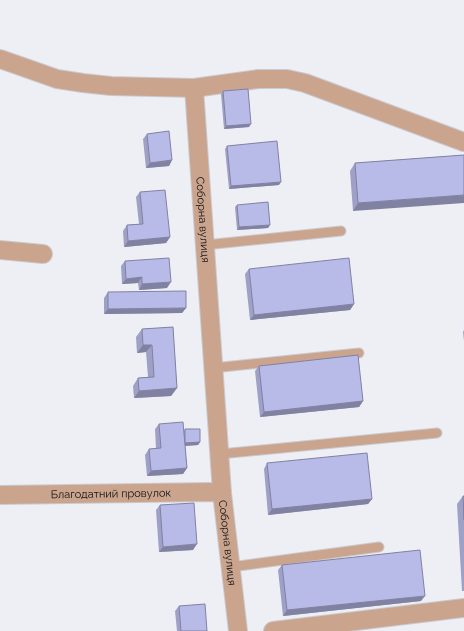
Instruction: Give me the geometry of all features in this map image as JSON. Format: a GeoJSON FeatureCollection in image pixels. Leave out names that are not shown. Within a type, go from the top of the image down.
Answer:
{"type":"FeatureCollection","features":[{"type":"Feature","properties":{"kind":"street"},"geometry":{"type":"LineString","coordinates":[[0,59],[57,79],[111,86],[194,88],[258,79],[287,79],[305,83],[464,142]]}},
{"type":"Feature","properties":{"kind":"street","name":"Соборна вулиця"},"geometry":{"type":"LineString","coordinates":[[194,88],[222,493],[238,631]]}},
{"type":"Feature","properties":{"kind":"street"},"geometry":{"type":"LineString","coordinates":[[0,250],[43,254]]}},
{"type":"Feature","properties":{"kind":"street","name":"Благодатний провулок"},"geometry":{"type":"LineString","coordinates":[[0,495],[222,493]]}},
{"type":"Feature","properties":{"kind":"street"},"geometry":{"type":"LineString","coordinates":[[273,631],[464,608]]}},
{"type":"Feature","properties":{"kind":"lane"},"geometry":{"type":"LineString","coordinates":[[205,245],[341,231]]}},
{"type":"Feature","properties":{"kind":"lane"},"geometry":{"type":"LineString","coordinates":[[214,368],[359,353]]}},
{"type":"Feature","properties":{"kind":"lane"},"geometry":{"type":"LineString","coordinates":[[220,454],[437,433]]}},
{"type":"Feature","properties":{"kind":"lane"},"geometry":{"type":"LineString","coordinates":[[231,567],[379,546]]}},
{"type":"Feature","properties":{"kind":"building"},"geometry":{"type":"Polygon","coordinates":[[[248,89],[251,124],[226,126],[223,91],[248,89]]]}},
{"type":"Feature","properties":{"kind":"building"},"geometry":{"type":"Polygon","coordinates":[[[169,131],[172,160],[150,163],[147,134],[169,131]]]}},
{"type":"Feature","properties":{"kind":"building"},"geometry":{"type":"Polygon","coordinates":[[[277,141],[281,182],[231,186],[227,146],[277,141]]]}},
{"type":"Feature","properties":{"kind":"building"},"geometry":{"type":"Polygon","coordinates":[[[464,155],[464,195],[358,203],[355,163],[464,155]]]}},
{"type":"Feature","properties":{"kind":"building"},"geometry":{"type":"Polygon","coordinates":[[[165,190],[170,237],[128,241],[127,225],[143,224],[140,192],[165,190]]]}},
{"type":"Feature","properties":{"kind":"building"},"geometry":{"type":"Polygon","coordinates":[[[268,202],[270,225],[239,227],[237,205],[268,202]]]}},
{"type":"Feature","properties":{"kind":"building"},"geometry":{"type":"Polygon","coordinates":[[[169,258],[171,282],[142,284],[142,277],[126,279],[125,261],[169,258]]]}},
{"type":"Feature","properties":{"kind":"building"},"geometry":{"type":"Polygon","coordinates":[[[349,258],[354,304],[254,315],[249,269],[349,258]]]}},
{"type":"Feature","properties":{"kind":"building"},"geometry":{"type":"Polygon","coordinates":[[[186,291],[186,308],[108,309],[108,292],[186,291]]]}},
{"type":"Feature","properties":{"kind":"building"},"geometry":{"type":"Polygon","coordinates":[[[173,327],[177,388],[139,391],[138,378],[154,377],[152,345],[143,345],[142,329],[173,327]]]}},
{"type":"Feature","properties":{"kind":"building"},"geometry":{"type":"Polygon","coordinates":[[[358,355],[363,401],[264,412],[259,366],[358,355]]]}},
{"type":"Feature","properties":{"kind":"building"},"geometry":{"type":"Polygon","coordinates":[[[183,422],[187,468],[151,471],[149,449],[161,448],[159,424],[183,422]]]}},
{"type":"Feature","properties":{"kind":"building"},"geometry":{"type":"Polygon","coordinates":[[[185,429],[200,429],[200,442],[185,443],[185,429]]]}},
{"type":"Feature","properties":{"kind":"building"},"geometry":{"type":"Polygon","coordinates":[[[367,453],[372,499],[272,509],[267,463],[367,453]]]}},
{"type":"Feature","properties":{"kind":"building"},"geometry":{"type":"Polygon","coordinates":[[[463,496],[464,496],[464,520],[463,496]]]}},
{"type":"Feature","properties":{"kind":"building"},"geometry":{"type":"Polygon","coordinates":[[[194,503],[197,544],[163,547],[160,505],[194,503]]]}},
{"type":"Feature","properties":{"kind":"building"},"geometry":{"type":"Polygon","coordinates":[[[420,550],[425,596],[287,610],[282,565],[420,550]]]}},
{"type":"Feature","properties":{"kind":"building"},"geometry":{"type":"Polygon","coordinates":[[[205,604],[207,631],[181,631],[179,606],[205,604]]]}}]}
